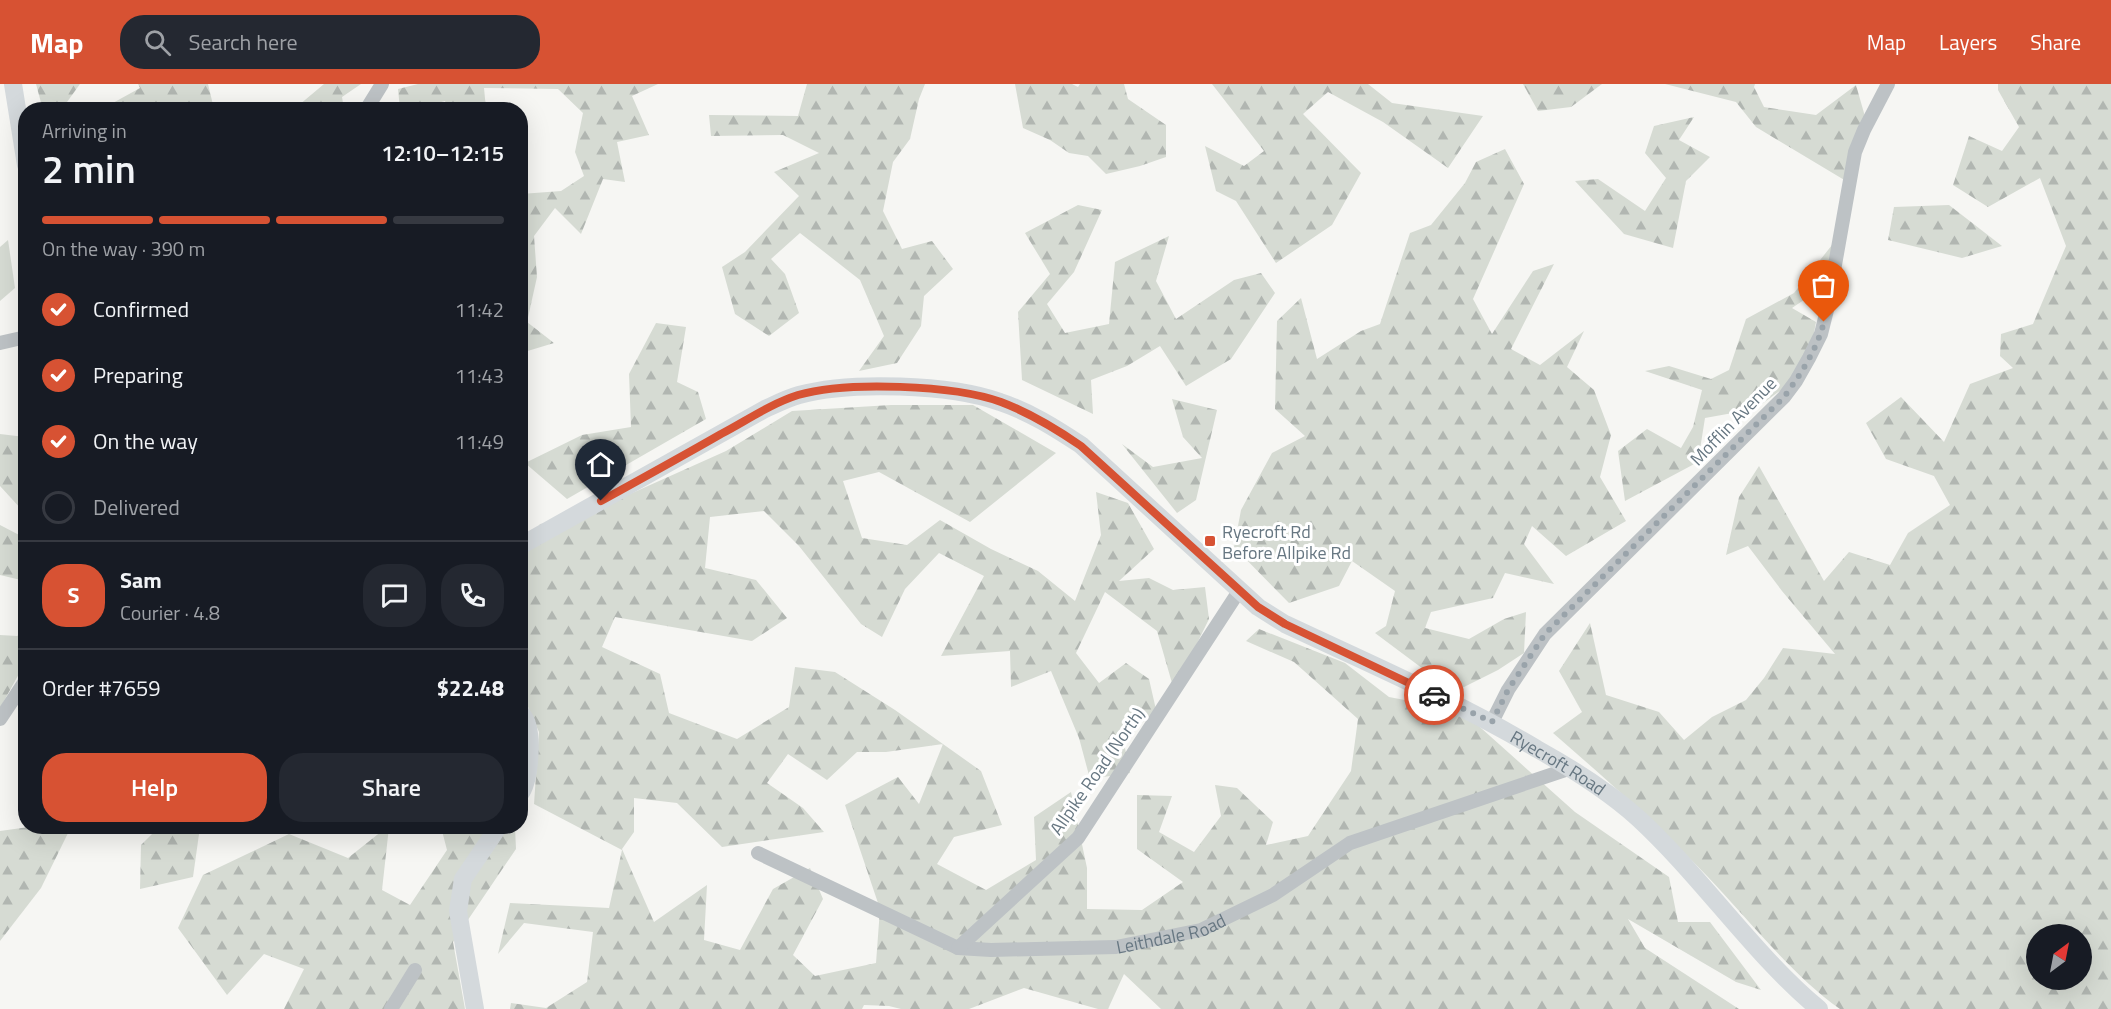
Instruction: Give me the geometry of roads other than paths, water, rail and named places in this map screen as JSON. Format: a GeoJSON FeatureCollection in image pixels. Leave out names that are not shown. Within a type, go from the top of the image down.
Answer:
{"type":"FeatureCollection","features":[{"type":"Feature","properties":{"kind":"street"},"geometry":{"type":"LineString","coordinates":[[13,84],[18,115]]}},
{"type":"Feature","properties":{"kind":"street"},"geometry":{"type":"LineString","coordinates":[[371,102],[382,84]]}},
{"type":"Feature","properties":{"kind":"street","name":"Mofflin Avenue"},"geometry":{"type":"LineString","coordinates":[[1492,722],[1508,690],[1545,634],[1748,434],[1796,381],[1821,334],[1856,152],[1864,130],[1888,84]]}},
{"type":"Feature","properties":{"kind":"street"},"geometry":{"type":"LineString","coordinates":[[0,344],[18,338]]}},
{"type":"Feature","properties":{"kind":"street","name":"Ryecroft Road"},"geometry":{"type":"LineString","coordinates":[[528,542],[765,409],[798,395],[825,390],[858,388],[928,389],[998,401],[1027,412],[1081,446],[1258,607],[1285,624],[1492,722],[1571,768],[1603,790],[1638,818],[1704,886],[1771,962],[1820,1009]]}},
{"type":"Feature","properties":{"kind":"street","name":"Allpike Road (North)"},"geometry":{"type":"LineString","coordinates":[[958,948],[1078,838],[1239,591]]}},
{"type":"Feature","properties":{"kind":"street"},"geometry":{"type":"LineString","coordinates":[[0,719],[18,692]]}},
{"type":"Feature","properties":{"kind":"street"},"geometry":{"type":"LineString","coordinates":[[528,740],[528,764]]}},
{"type":"Feature","properties":{"kind":"street","name":"Leithdale Road"},"geometry":{"type":"LineString","coordinates":[[758,852],[958,948],[991,950],[1116,947],[1201,930],[1273,895],[1350,843],[1571,768]]}},
{"type":"Feature","properties":{"kind":"street"},"geometry":{"type":"LineString","coordinates":[[475,1009],[458,911],[463,879],[494,834]]}},
{"type":"Feature","properties":{"kind":"street"},"geometry":{"type":"LineString","coordinates":[[391,1009],[415,970]]}},
{"type":"Feature","properties":{"kind":"place","name":"Ryecroft Rd Before Allpike Rd"},"geometry":{"type":"Point","coordinates":[1210,541]}}]}
